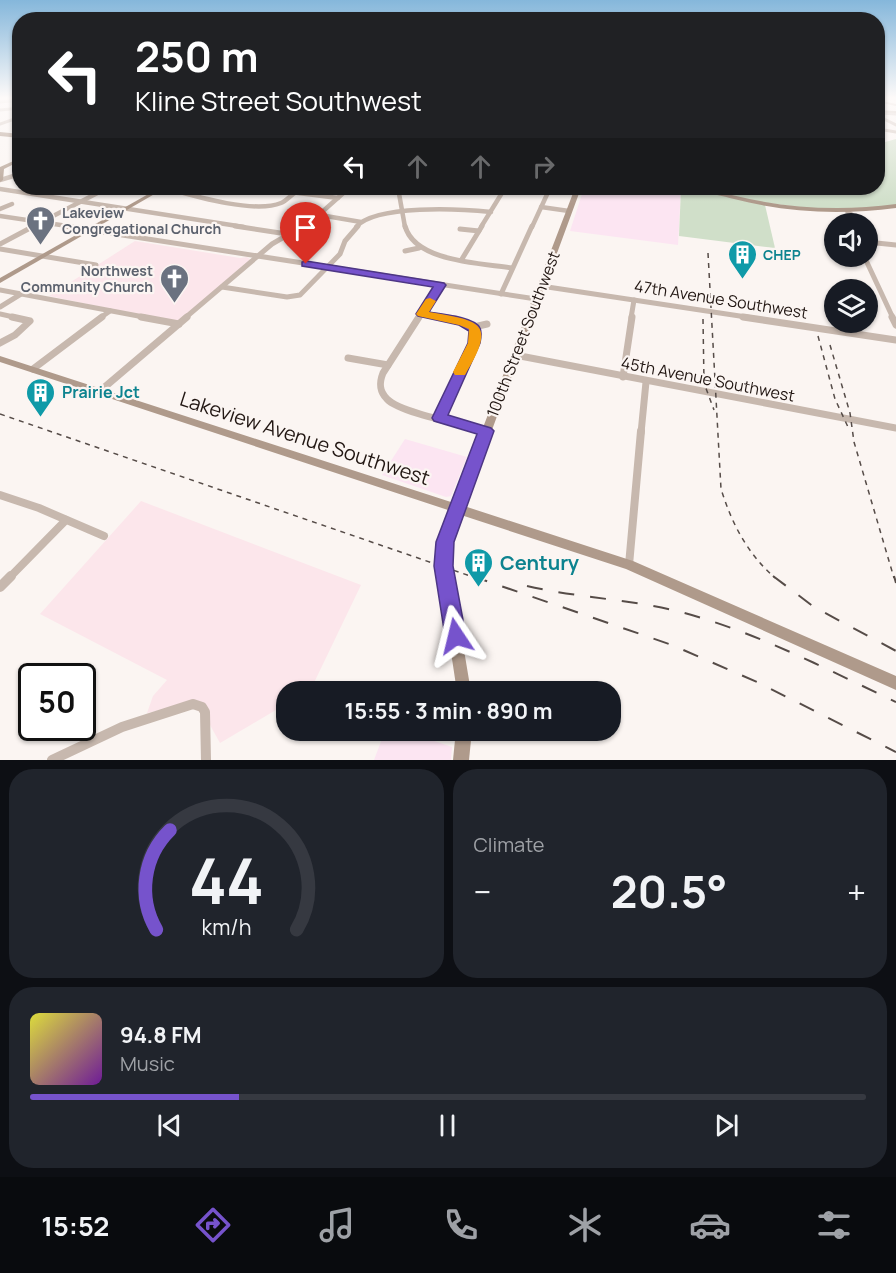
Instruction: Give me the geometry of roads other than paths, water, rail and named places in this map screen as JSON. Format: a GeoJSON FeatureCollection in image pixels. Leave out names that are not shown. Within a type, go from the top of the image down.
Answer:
{"type":"FeatureCollection","features":[{"type":"Feature","properties":{"kind":"street"},"geometry":{"type":"LineString","coordinates":[[0,180],[2,168],[12,163]]}},
{"type":"Feature","properties":{"kind":"street"},"geometry":{"type":"LineString","coordinates":[[45,195],[287,234]]}},
{"type":"Feature","properties":{"kind":"street"},"geometry":{"type":"LineString","coordinates":[[0,244],[93,195]]}},
{"type":"Feature","properties":{"kind":"street"},"geometry":{"type":"LineString","coordinates":[[0,281],[151,195]]}},
{"type":"Feature","properties":{"kind":"street"},"geometry":{"type":"LineString","coordinates":[[190,195],[258,207],[281,203],[292,195]]}},
{"type":"Feature","properties":{"kind":"street"},"geometry":{"type":"LineString","coordinates":[[317,195],[338,198]]}},
{"type":"Feature","properties":{"kind":"street"},"geometry":{"type":"LineString","coordinates":[[100,392],[257,257],[287,234],[320,215],[341,195]]}},
{"type":"Feature","properties":{"kind":"street"},"geometry":{"type":"LineString","coordinates":[[400,195],[410,239],[419,248],[433,254],[512,268]]}},
{"type":"Feature","properties":{"kind":"street"},"geometry":{"type":"LineString","coordinates":[[462,259],[501,195]]}},
{"type":"Feature","properties":{"kind":"street"},"geometry":{"type":"LineString","coordinates":[[501,294],[547,195]]}},
{"type":"Feature","properties":{"kind":"street","name":"100th Street Southwest"},"geometry":{"type":"LineString","coordinates":[[462,681],[444,566],[445,542],[576,195]]}},
{"type":"Feature","properties":{"kind":"street"},"geometry":{"type":"LineString","coordinates":[[731,195],[772,205],[847,211],[896,206]]}},
{"type":"Feature","properties":{"kind":"street"},"geometry":{"type":"LineString","coordinates":[[0,209],[12,204]]}},
{"type":"Feature","properties":{"kind":"street"},"geometry":{"type":"LineString","coordinates":[[541,207],[569,211]]}},
{"type":"Feature","properties":{"kind":"street"},"geometry":{"type":"LineString","coordinates":[[222,287],[287,297],[296,296],[308,289],[340,254],[345,241],[361,222],[381,213],[456,208],[491,212]]}},
{"type":"Feature","properties":{"kind":"street"},"geometry":{"type":"LineString","coordinates":[[320,215],[361,222]]}},
{"type":"Feature","properties":{"kind":"street"},"geometry":{"type":"LineString","coordinates":[[0,216],[536,300]]}},
{"type":"Feature","properties":{"kind":"street"},"geometry":{"type":"LineString","coordinates":[[460,229],[479,231]]}},
{"type":"Feature","properties":{"kind":"street"},"geometry":{"type":"LineString","coordinates":[[878,243],[896,245]]}},
{"type":"Feature","properties":{"kind":"street"},"geometry":{"type":"LineString","coordinates":[[405,251],[419,248]]}},
{"type":"Feature","properties":{"kind":"street"},"geometry":{"type":"LineString","coordinates":[[0,249],[96,265]]}},
{"type":"Feature","properties":{"kind":"street"},"geometry":{"type":"LineString","coordinates":[[869,267],[896,325]]}},
{"type":"Feature","properties":{"kind":"street"},"geometry":{"type":"LineString","coordinates":[[440,285],[388,365],[380,383],[386,398],[396,406],[486,431]]}},
{"type":"Feature","properties":{"kind":"street","name":"47th Avenue Southwest"},"geometry":{"type":"LineString","coordinates":[[541,286],[896,340]]}},
{"type":"Feature","properties":{"kind":"street"},"geometry":{"type":"LineString","coordinates":[[0,290],[179,324]]}},
{"type":"Feature","properties":{"kind":"street"},"geometry":{"type":"LineString","coordinates":[[0,307],[21,294]]}},
{"type":"Feature","properties":{"kind":"street"},"geometry":{"type":"LineString","coordinates":[[623,377],[634,300]]}},
{"type":"Feature","properties":{"kind":"street"},"geometry":{"type":"LineString","coordinates":[[33,369],[110,311]]}},
{"type":"Feature","properties":{"kind":"street"},"geometry":{"type":"LineString","coordinates":[[0,314],[29,320],[15,335],[0,343]]}},
{"type":"Feature","properties":{"kind":"street"},"geometry":{"type":"LineString","coordinates":[[422,314],[455,319],[474,327],[487,324]]}},
{"type":"Feature","properties":{"kind":"street"},"geometry":{"type":"LineString","coordinates":[[439,418],[474,343],[477,334],[474,327]]}},
{"type":"Feature","properties":{"kind":"street","name":"45th Avenue Southwest"},"geometry":{"type":"LineString","coordinates":[[515,355],[896,429]]}},
{"type":"Feature","properties":{"kind":"street"},"geometry":{"type":"LineString","coordinates":[[348,358],[388,365]]}},
{"type":"Feature","properties":{"kind":"street","name":"Lakeview Avenue Southwest"},"geometry":{"type":"LineString","coordinates":[[0,359],[629,565],[896,683]]}},
{"type":"Feature","properties":{"kind":"street"},"geometry":{"type":"LineString","coordinates":[[629,565],[646,382]]}},
{"type":"Feature","properties":{"kind":"street"},"geometry":{"type":"LineString","coordinates":[[2,498],[34,506],[104,536]]}},
{"type":"Feature","properties":{"kind":"street"},"geometry":{"type":"LineString","coordinates":[[0,587],[66,520]]}},
{"type":"Feature","properties":{"kind":"street"},"geometry":{"type":"LineString","coordinates":[[52,760],[122,727],[184,705],[199,705],[205,712],[206,760]]}},
{"type":"Feature","properties":{"kind":"street"},"geometry":{"type":"LineString","coordinates":[[461,760],[463,741]]}},
{"type":"Feature","properties":{"kind":"railway"},"geometry":{"type":"LineString","coordinates":[[708,253],[721,489],[742,537],[756,558],[773,576]]}},
{"type":"Feature","properties":{"kind":"railway"},"geometry":{"type":"LineString","coordinates":[[703,319],[704,383],[714,410]]}},
{"type":"Feature","properties":{"kind":"railway"},"geometry":{"type":"LineString","coordinates":[[818,336],[835,399],[848,427]]}},
{"type":"Feature","properties":{"kind":"railway"},"geometry":{"type":"LineString","coordinates":[[830,345],[850,413],[854,442],[894,578]]}},
{"type":"Feature","properties":{"kind":"railway"},"geometry":{"type":"LineString","coordinates":[[0,414],[476,578]]}},
{"type":"Feature","properties":{"kind":"railway"},"geometry":{"type":"LineString","coordinates":[[472,576],[672,645],[757,682],[896,752]]}},
{"type":"Feature","properties":{"kind":"railway"},"geometry":{"type":"LineString","coordinates":[[773,576],[814,607],[896,651]]}},
{"type":"Feature","properties":{"kind":"railway"},"geometry":{"type":"LineString","coordinates":[[894,576],[896,583]]}},
{"type":"Feature","properties":{"kind":"railway"},"geometry":{"type":"LineString","coordinates":[[527,586],[662,608],[709,620],[790,652],[896,702]]}},
{"type":"Feature","properties":{"kind":"place","name":"Lakeview Congregational Church"},"geometry":{"type":"Point","coordinates":[41,246]}},
{"type":"Feature","properties":{"kind":"place","name":"CHEP"},"geometry":{"type":"Point","coordinates":[742,280]}},
{"type":"Feature","properties":{"kind":"place","name":"Northwest Community Church"},"geometry":{"type":"Point","coordinates":[174,304]}},
{"type":"Feature","properties":{"kind":"place","name":"Prairie Jct"},"geometry":{"type":"Point","coordinates":[41,418]}},
{"type":"Feature","properties":{"kind":"place","name":"Century"},"geometry":{"type":"Point","coordinates":[479,588]}}]}
